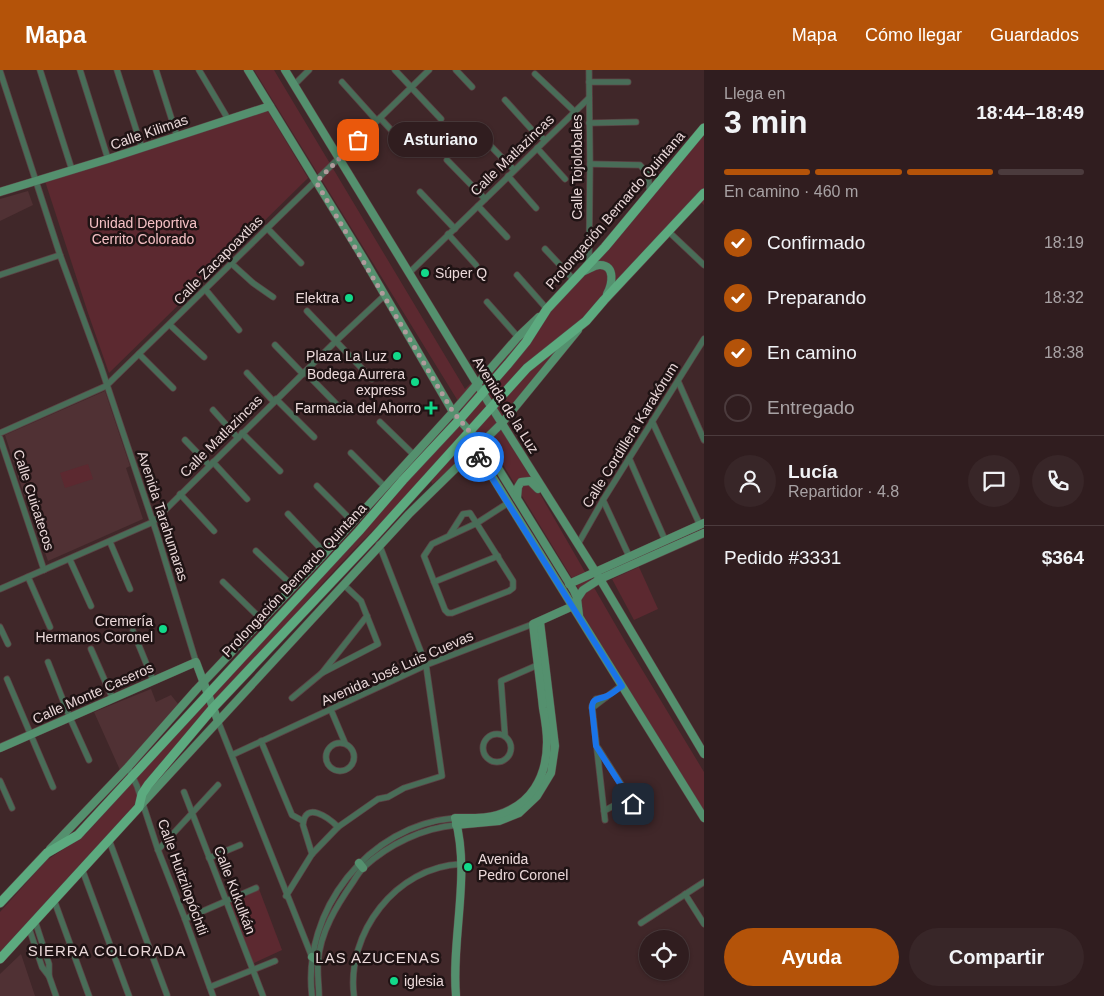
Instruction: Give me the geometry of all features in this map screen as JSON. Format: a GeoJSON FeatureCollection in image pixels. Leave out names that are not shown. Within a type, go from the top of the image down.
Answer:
{"type":"FeatureCollection","features":[{"type":"Feature","properties":{"kind":"main road","name":"Prolongación Bernardo Quintana"},"geometry":{"type":"LineString","coordinates":[[0,903],[47,853],[78,835],[359,531],[483,393],[526,342],[547,309],[586,268],[704,128]]}},
{"type":"Feature","properties":{"kind":"main road","name":"Prolongación Bernardo Quintana"},"geometry":{"type":"LineString","coordinates":[[0,959],[141,803],[148,785],[213,708],[375,536],[493,408],[527,368],[586,321],[704,193]]}},
{"type":"Feature","properties":{"kind":"street"},"geometry":{"type":"LineString","coordinates":[[40,70],[72,170]]}},
{"type":"Feature","properties":{"kind":"street"},"geometry":{"type":"LineString","coordinates":[[80,70],[108,159]]}},
{"type":"Feature","properties":{"kind":"street"},"geometry":{"type":"LineString","coordinates":[[117,70],[142,148]]}},
{"type":"Feature","properties":{"kind":"street"},"geometry":{"type":"LineString","coordinates":[[156,70],[177,136]]}},
{"type":"Feature","properties":{"kind":"street"},"geometry":{"type":"LineString","coordinates":[[199,70],[228,119]]}},
{"type":"Feature","properties":{"kind":"street"},"geometry":{"type":"LineString","coordinates":[[248,70],[453,412],[470,432],[482,442],[517,498],[577,598],[579,616]]}},
{"type":"Feature","properties":{"kind":"street","name":"Avenida de la Luz"},"geometry":{"type":"LineString","coordinates":[[285,70],[483,393],[600,579],[704,754]]}},
{"type":"Feature","properties":{"kind":"street"},"geometry":{"type":"LineString","coordinates":[[294,85],[310,70]]}},
{"type":"Feature","properties":{"kind":"street"},"geometry":{"type":"LineString","coordinates":[[395,70],[441,119]]}},
{"type":"Feature","properties":{"kind":"street","name":"Calle Zacapoaxtlas"},"geometry":{"type":"LineString","coordinates":[[0,433],[106,386],[429,70]]}},
{"type":"Feature","properties":{"kind":"street"},"geometry":{"type":"LineString","coordinates":[[456,70],[472,87]]}},
{"type":"Feature","properties":{"kind":"street","name":"Calle Tojolobales"},"geometry":{"type":"LineString","coordinates":[[586,268],[590,164],[589,70]]}},
{"type":"Feature","properties":{"kind":"street","name":"Avenida Tarahumaras"},"geometry":{"type":"LineString","coordinates":[[0,71],[60,255],[153,522],[196,662],[286,896],[315,959]]}},
{"type":"Feature","properties":{"kind":"street"},"geometry":{"type":"LineString","coordinates":[[535,74],[575,112]]}},
{"type":"Feature","properties":{"kind":"street"},"geometry":{"type":"LineString","coordinates":[[342,82],[407,147]]}},
{"type":"Feature","properties":{"kind":"street"},"geometry":{"type":"LineString","coordinates":[[589,82],[628,82]]}},
{"type":"Feature","properties":{"kind":"street","name":"Calle Matlazincas"},"geometry":{"type":"LineString","coordinates":[[409,273],[589,98]]}},
{"type":"Feature","properties":{"kind":"street"},"geometry":{"type":"LineString","coordinates":[[505,100],[533,131],[545,140]]}},
{"type":"Feature","properties":{"kind":"street","name":"Calle Kilimas"},"geometry":{"type":"LineString","coordinates":[[0,192],[270,106]]}},
{"type":"Feature","properties":{"kind":"street"},"geometry":{"type":"LineString","coordinates":[[589,123],[636,122]]}},
{"type":"Feature","properties":{"kind":"street"},"geometry":{"type":"LineString","coordinates":[[477,132],[514,170]]}},
{"type":"Feature","properties":{"kind":"street"},"geometry":{"type":"LineString","coordinates":[[537,148],[565,179]]}},
{"type":"Feature","properties":{"kind":"street"},"geometry":{"type":"LineString","coordinates":[[447,160],[485,199]]}},
{"type":"Feature","properties":{"kind":"street"},"geometry":{"type":"LineString","coordinates":[[590,164],[640,165],[648,174],[650,193]]}},
{"type":"Feature","properties":{"kind":"street"},"geometry":{"type":"LineString","coordinates":[[508,176],[536,208]]}},
{"type":"Feature","properties":{"kind":"street"},"geometry":{"type":"LineString","coordinates":[[420,192],[455,229]]}},
{"type":"Feature","properties":{"kind":"street"},"geometry":{"type":"LineString","coordinates":[[478,206],[507,238]]}},
{"type":"Feature","properties":{"kind":"street"},"geometry":{"type":"LineString","coordinates":[[267,228],[301,263]]}},
{"type":"Feature","properties":{"kind":"street"},"geometry":{"type":"LineString","coordinates":[[668,232],[704,266]]}},
{"type":"Feature","properties":{"kind":"street"},"geometry":{"type":"LineString","coordinates":[[448,234],[476,265]]}},
{"type":"Feature","properties":{"kind":"street"},"geometry":{"type":"LineString","coordinates":[[545,249],[574,280]]}},
{"type":"Feature","properties":{"kind":"street"},"geometry":{"type":"LineString","coordinates":[[0,275],[60,255]]}},
{"type":"Feature","properties":{"kind":"street"},"geometry":{"type":"LineString","coordinates":[[232,264],[273,298]]}},
{"type":"Feature","properties":{"kind":"street"},"geometry":{"type":"LineString","coordinates":[[586,268],[598,265],[608,269],[612,278],[612,284],[604,300]]}},
{"type":"Feature","properties":{"kind":"street"},"geometry":{"type":"LineString","coordinates":[[517,275],[547,309]]}},
{"type":"Feature","properties":{"kind":"street"},"geometry":{"type":"LineString","coordinates":[[205,289],[239,330]]}},
{"type":"Feature","properties":{"kind":"street","name":"Calle Matlazincas"},"geometry":{"type":"LineString","coordinates":[[0,589],[70,560],[153,522],[275,400],[385,296]]}},
{"type":"Feature","properties":{"kind":"street"},"geometry":{"type":"LineString","coordinates":[[487,302],[518,337]]}},
{"type":"Feature","properties":{"kind":"street","name":"Prolongación Bernardo Quintana"},"geometry":{"type":"LineString","coordinates":[[47,853],[385,487],[518,337],[547,309]]}},
{"type":"Feature","properties":{"kind":"street"},"geometry":{"type":"LineString","coordinates":[[307,311],[372,379]]}},
{"type":"Feature","properties":{"kind":"street","name":"Prolongación Bernardo Quintana"},"geometry":{"type":"LineString","coordinates":[[141,803],[379,546],[502,423],[586,321]]}},
{"type":"Feature","properties":{"kind":"street"},"geometry":{"type":"LineString","coordinates":[[170,325],[204,357]]}},
{"type":"Feature","properties":{"kind":"street","name":"Calle Cordillera Karakórum"},"geometry":{"type":"LineString","coordinates":[[578,544],[602,500],[703,343]]}},
{"type":"Feature","properties":{"kind":"street"},"geometry":{"type":"LineString","coordinates":[[275,345],[342,410]]}},
{"type":"Feature","properties":{"kind":"street"},"geometry":{"type":"LineString","coordinates":[[139,354],[173,388]]}},
{"type":"Feature","properties":{"kind":"street"},"geometry":{"type":"LineString","coordinates":[[247,373],[314,437]]}},
{"type":"Feature","properties":{"kind":"street"},"geometry":{"type":"LineString","coordinates":[[678,381],[704,440]]}},
{"type":"Feature","properties":{"kind":"street"},"geometry":{"type":"LineString","coordinates":[[213,410],[280,471]]}},
{"type":"Feature","properties":{"kind":"street"},"geometry":{"type":"LineString","coordinates":[[569,584],[702,524],[652,421]]}},
{"type":"Feature","properties":{"kind":"street"},"geometry":{"type":"LineString","coordinates":[[380,422],[414,455]]}},
{"type":"Feature","properties":{"kind":"street"},"geometry":{"type":"LineString","coordinates":[[470,432],[475,449],[704,818]]}},
{"type":"Feature","properties":{"kind":"street","name":"Calle Cuicatecos"},"geometry":{"type":"LineString","coordinates":[[0,438],[44,570]]}},
{"type":"Feature","properties":{"kind":"street"},"geometry":{"type":"LineString","coordinates":[[185,440],[247,499]]}},
{"type":"Feature","properties":{"kind":"street"},"geometry":{"type":"LineString","coordinates":[[351,453],[385,487]]}},
{"type":"Feature","properties":{"kind":"street"},"geometry":{"type":"LineString","coordinates":[[629,458],[665,540]]}},
{"type":"Feature","properties":{"kind":"street"},"geometry":{"type":"LineString","coordinates":[[517,498],[518,487],[521,482],[526,480],[533,482],[558,521],[569,530]]}},
{"type":"Feature","properties":{"kind":"street"},"geometry":{"type":"LineString","coordinates":[[317,486],[353,522]]}},
{"type":"Feature","properties":{"kind":"street"},"geometry":{"type":"LineString","coordinates":[[180,494],[214,531]]}},
{"type":"Feature","properties":{"kind":"street"},"geometry":{"type":"LineString","coordinates":[[602,500],[630,556]]}},
{"type":"Feature","properties":{"kind":"street"},"geometry":{"type":"LineString","coordinates":[[449,536],[463,514],[470,513],[477,523],[498,556],[513,581],[513,586],[509,591],[450,613],[445,610],[424,556],[432,544],[477,523],[508,503]]}},
{"type":"Feature","properties":{"kind":"street"},"geometry":{"type":"LineString","coordinates":[[288,514],[325,552]]}},
{"type":"Feature","properties":{"kind":"street"},"geometry":{"type":"LineString","coordinates":[[573,606],[583,590],[600,579],[704,533]]}},
{"type":"Feature","properties":{"kind":"street"},"geometry":{"type":"LineString","coordinates":[[286,896],[312,854],[338,827],[378,799],[388,797],[404,788],[442,776],[426,665],[375,536]]}},
{"type":"Feature","properties":{"kind":"street"},"geometry":{"type":"LineString","coordinates":[[110,542],[130,589]]}},
{"type":"Feature","properties":{"kind":"street"},"geometry":{"type":"LineString","coordinates":[[256,551],[294,586]]}},
{"type":"Feature","properties":{"kind":"street"},"geometry":{"type":"LineString","coordinates":[[434,582],[498,556]]}},
{"type":"Feature","properties":{"kind":"street"},"geometry":{"type":"LineString","coordinates":[[70,560],[91,606]]}},
{"type":"Feature","properties":{"kind":"street"},"geometry":{"type":"LineString","coordinates":[[28,577],[50,627]]}},
{"type":"Feature","properties":{"kind":"street"},"geometry":{"type":"LineString","coordinates":[[223,582],[262,620]]}},
{"type":"Feature","properties":{"kind":"street"},"geometry":{"type":"LineString","coordinates":[[322,673],[378,645],[378,640],[360,601],[344,584]]}},
{"type":"Feature","properties":{"kind":"street","name":"Avenida José Luis Cuevas"},"geometry":{"type":"LineString","coordinates":[[232,755],[426,665],[536,623],[573,606]]}},
{"type":"Feature","properties":{"kind":"street"},"geometry":{"type":"LineString","coordinates":[[292,698],[322,673],[367,616]]}},
{"type":"Feature","properties":{"kind":"street"},"geometry":{"type":"LineString","coordinates":[[312,996],[315,959],[332,914],[361,866],[394,837],[430,823],[455,822],[493,816],[524,805],[533,790],[544,779],[547,742],[536,623]]}},
{"type":"Feature","properties":{"kind":"street"},"geometry":{"type":"LineString","coordinates":[[0,627],[8,644]]}},
{"type":"Feature","properties":{"kind":"street"},"geometry":{"type":"LineString","coordinates":[[133,631],[153,680]]}},
{"type":"Feature","properties":{"kind":"street"},"geometry":{"type":"LineString","coordinates":[[91,649],[112,698]]}},
{"type":"Feature","properties":{"kind":"street"},"geometry":{"type":"LineString","coordinates":[[48,662],[70,718],[90,760]]}},
{"type":"Feature","properties":{"kind":"street","name":"Calle Monte Caseros"},"geometry":{"type":"LineString","coordinates":[[0,748],[196,662]]}},
{"type":"Feature","properties":{"kind":"street"},"geometry":{"type":"LineString","coordinates":[[505,736],[497,733],[485,739],[483,752],[488,759],[496,762],[502,761],[507,758],[511,747],[505,736],[501,682],[503,679],[541,664]]}},
{"type":"Feature","properties":{"kind":"street"},"geometry":{"type":"LineString","coordinates":[[7,680],[52,786]]}},
{"type":"Feature","properties":{"kind":"street"},"geometry":{"type":"LineString","coordinates":[[605,820],[592,708],[622,686]]}},
{"type":"Feature","properties":{"kind":"street"},"geometry":{"type":"LineString","coordinates":[[332,710],[344,744],[352,749],[354,758],[353,763],[347,770],[338,771],[329,767],[326,754],[335,743],[344,744]]}},
{"type":"Feature","properties":{"kind":"street"},"geometry":{"type":"LineString","coordinates":[[261,741],[292,815],[303,821]]}},
{"type":"Feature","properties":{"kind":"street"},"geometry":{"type":"LineString","coordinates":[[596,746],[633,804]]}},
{"type":"Feature","properties":{"kind":"street","name":"Calle Huitzilopóchtli"},"geometry":{"type":"LineString","coordinates":[[128,767],[213,996]]}},
{"type":"Feature","properties":{"kind":"street"},"geometry":{"type":"LineString","coordinates":[[0,781],[12,808]]}},
{"type":"Feature","properties":{"kind":"street"},"geometry":{"type":"LineString","coordinates":[[158,850],[218,785]]}},
{"type":"Feature","properties":{"kind":"street","name":"Calle Kukulkán"},"geometry":{"type":"LineString","coordinates":[[184,792],[263,996]]}},
{"type":"Feature","properties":{"kind":"street"},"geometry":{"type":"LineString","coordinates":[[604,811],[629,797]]}},
{"type":"Feature","properties":{"kind":"street"},"geometry":{"type":"LineString","coordinates":[[312,854],[305,835],[303,821],[308,814],[319,813],[328,817],[338,827]]}},
{"type":"Feature","properties":{"kind":"street"},"geometry":{"type":"LineString","coordinates":[[455,822],[461,864],[456,996]]}},
{"type":"Feature","properties":{"kind":"street"},"geometry":{"type":"LineString","coordinates":[[109,840],[167,995]]}},
{"type":"Feature","properties":{"kind":"street"},"geometry":{"type":"LineString","coordinates":[[209,858],[240,845]]}},
{"type":"Feature","properties":{"kind":"street"},"geometry":{"type":"LineString","coordinates":[[354,996],[353,974],[356,954],[369,922],[383,904],[399,888],[418,874],[440,866],[461,864]]}},
{"type":"Feature","properties":{"kind":"street"},"geometry":{"type":"LineString","coordinates":[[82,869],[129,996]]}},
{"type":"Feature","properties":{"kind":"street"},"geometry":{"type":"LineString","coordinates":[[641,923],[704,882]]}},
{"type":"Feature","properties":{"kind":"street"},"geometry":{"type":"LineString","coordinates":[[185,919],[256,888]]}},
{"type":"Feature","properties":{"kind":"street"},"geometry":{"type":"LineString","coordinates":[[685,894],[704,924]]}},
{"type":"Feature","properties":{"kind":"street"},"geometry":{"type":"LineString","coordinates":[[54,900],[89,996]]}},
{"type":"Feature","properties":{"kind":"street"},"geometry":{"type":"LineString","coordinates":[[32,925],[42,967],[49,976],[56,996]]}},
{"type":"Feature","properties":{"kind":"street"},"geometry":{"type":"LineString","coordinates":[[315,959],[319,996]]}},
{"type":"Feature","properties":{"kind":"street"},"geometry":{"type":"LineString","coordinates":[[210,987],[275,961]]}},
{"type":"Feature","properties":{"kind":"shaded area"},"geometry":{"type":"Polygon","coordinates":[[[28,191],[33,205],[0,221],[0,199],[28,191]]]}},
{"type":"Feature","properties":{"kind":"shaded area"},"geometry":{"type":"Polygon","coordinates":[[[105,391],[130,466],[126,468],[143,519],[48,561],[41,541],[44,538],[40,526],[36,526],[37,516],[29,497],[25,498],[5,435],[105,391]]]}},
{"type":"Feature","properties":{"kind":"shaded area"},"geometry":{"type":"Polygon","coordinates":[[[151,689],[156,702],[171,695],[178,704],[120,770],[94,712],[151,689]]]}},
{"type":"Feature","properties":{"kind":"shaded area"},"geometry":{"type":"Polygon","coordinates":[[[21,954],[35,996],[0,996],[0,974],[21,954]]]}},
{"type":"Feature","properties":{"kind":"green space"},"geometry":{"type":"Polygon","coordinates":[[[254,70],[274,70],[465,389],[634,217],[704,135],[704,205],[695,197],[639,256],[502,428],[626,643],[704,772],[704,813],[583,615],[581,593],[488,440],[432,484],[430,477],[362,542],[298,611],[135,805],[0,952],[0,912],[47,860],[86,834],[466,414],[254,70]]]}},
{"type":"Feature","properties":{"kind":"green space","name":"Unidad Deportiva Cerrito Colorado"},"geometry":{"type":"Polygon","coordinates":[[[266,108],[308,178],[109,373],[45,181],[266,108]]]}},
{"type":"Feature","properties":{"kind":"green space"},"geometry":{"type":"Polygon","coordinates":[[[88,464],[93,479],[65,488],[60,473],[88,464]]]}},
{"type":"Feature","properties":{"kind":"green space"},"geometry":{"type":"Polygon","coordinates":[[[639,567],[658,609],[634,620],[612,579],[639,567]]]}},
{"type":"Feature","properties":{"kind":"green space"},"geometry":{"type":"Polygon","coordinates":[[[259,889],[282,950],[252,964],[229,902],[259,889]]]}},
{"type":"Feature","properties":{"kind":"way so far"},"geometry":{"type":"LineString","coordinates":[[358,140],[316,182],[362,256],[453,412],[470,432],[479,457]]}},
{"type":"Feature","properties":{"kind":"place","name":"Asturiano"},"geometry":{"type":"Point","coordinates":[358,140]}},
{"type":"Feature","properties":{"kind":"place","name":"Súper Q"},"geometry":{"type":"Point","coordinates":[425,273]}},
{"type":"Feature","properties":{"kind":"place","name":"Elektra"},"geometry":{"type":"Point","coordinates":[349,298]}},
{"type":"Feature","properties":{"kind":"place","name":"Plaza La Luz"},"geometry":{"type":"Point","coordinates":[397,356]}},
{"type":"Feature","properties":{"kind":"place","name":"Bodega Aurrera express"},"geometry":{"type":"Point","coordinates":[415,382]}},
{"type":"Feature","properties":{"kind":"place","name":"Farmacia del Ahorro"},"geometry":{"type":"Point","coordinates":[431,408]}},
{"type":"Feature","properties":{"kind":"place","name":"Cremería Hermanos Coronel"},"geometry":{"type":"Point","coordinates":[163,629]}},
{"type":"Feature","properties":{"kind":"place","name":"Avenida Pedro Coronel"},"geometry":{"type":"Point","coordinates":[468,867]}},
{"type":"Feature","properties":{"kind":"place","name":"iglesia"},"geometry":{"type":"Point","coordinates":[394,981]}},
{"type":"Feature","properties":{"kind":"district","name":"SIERRA COLORADA"},"geometry":{"type":"Point","coordinates":[107,950]}},
{"type":"Feature","properties":{"kind":"district","name":"LAS AZUCENAS"},"geometry":{"type":"Point","coordinates":[378,957]}},
{"type":"Feature","properties":{"kind":"route"},"geometry":{"type":"LineString","coordinates":[[479,457],[622,686],[606,697],[596,699],[592,703],[592,708],[596,746],[633,804]]}}]}
